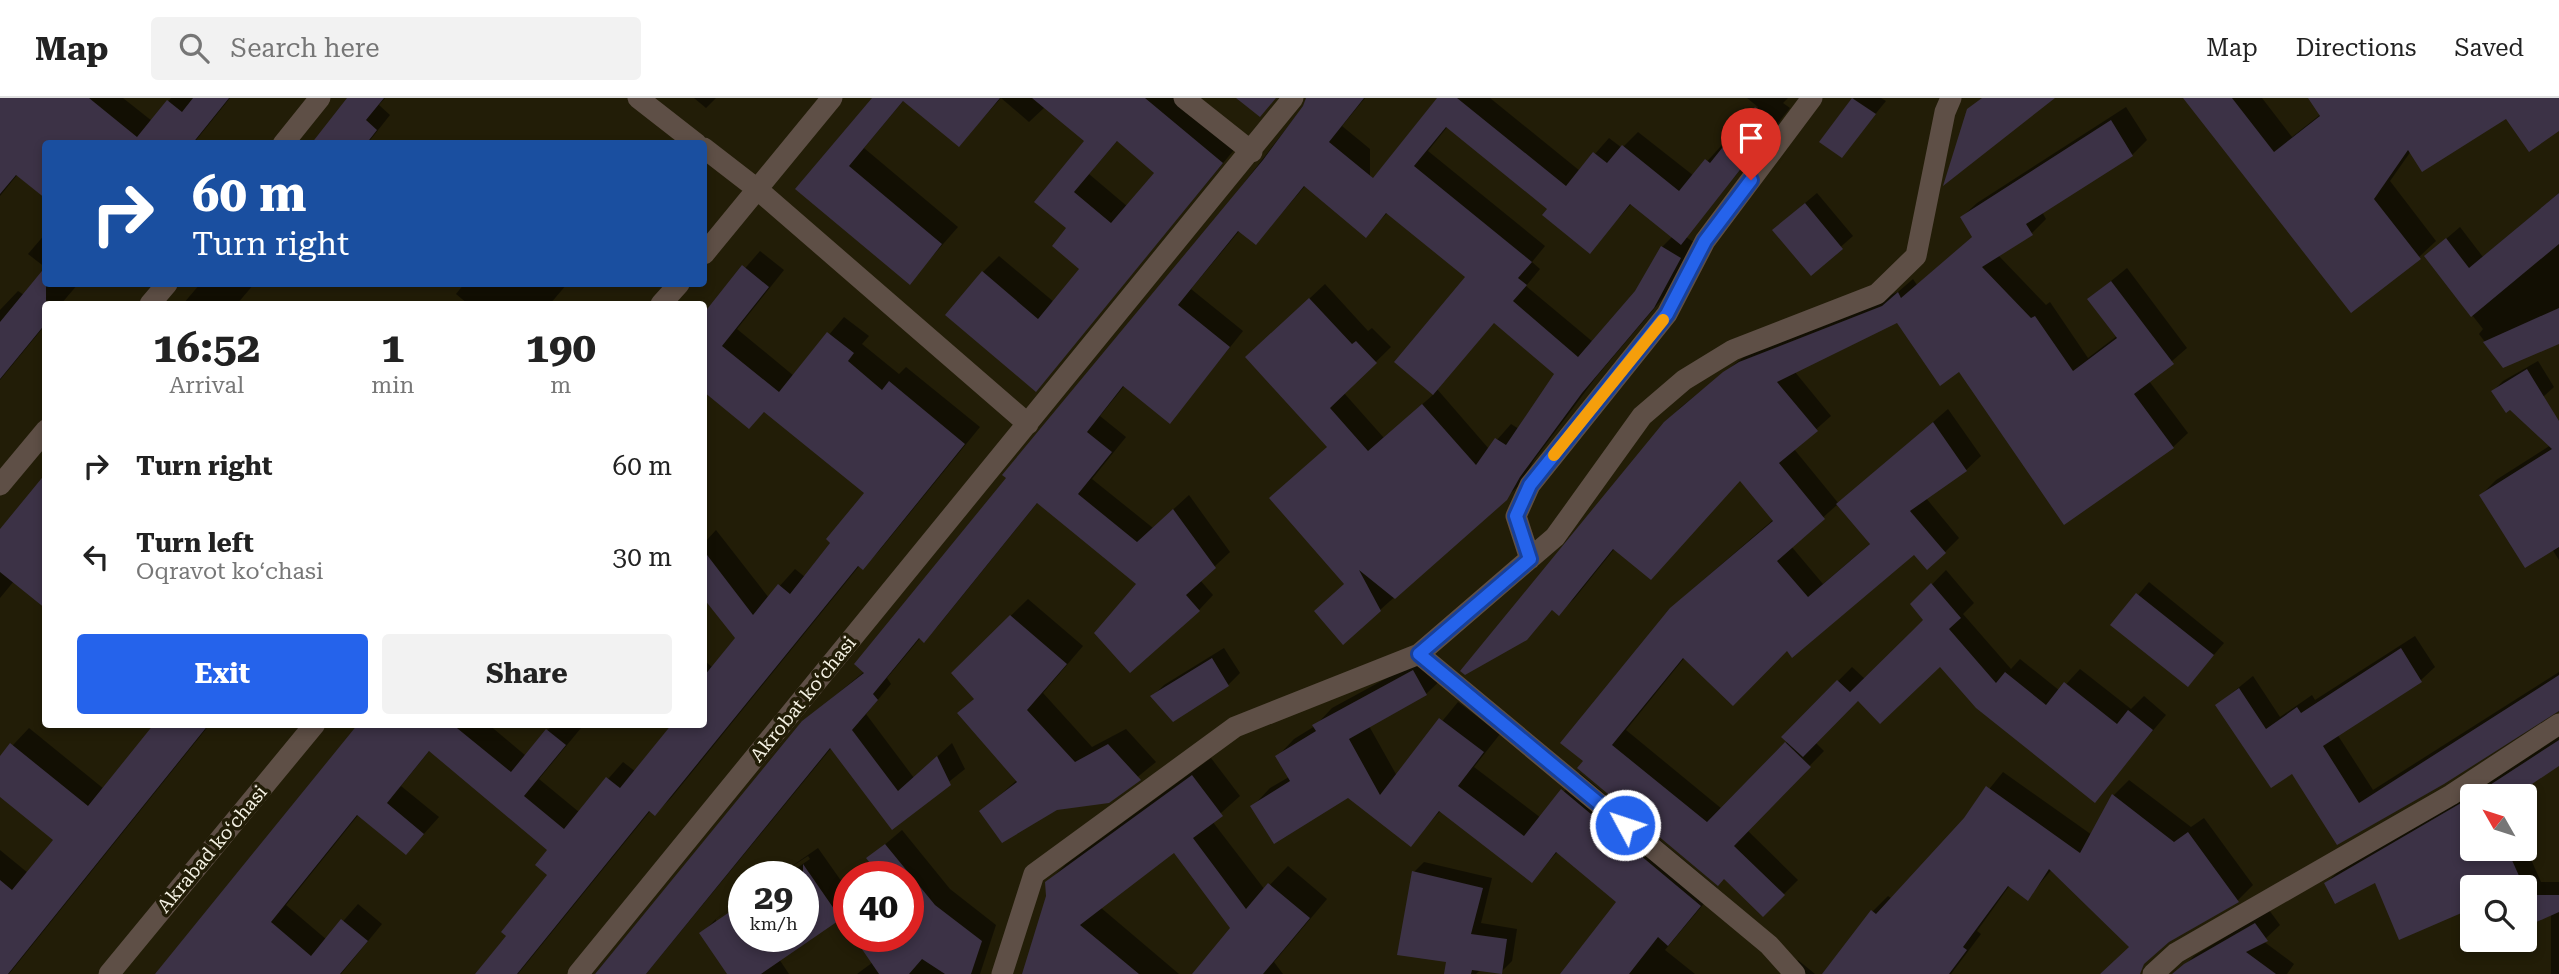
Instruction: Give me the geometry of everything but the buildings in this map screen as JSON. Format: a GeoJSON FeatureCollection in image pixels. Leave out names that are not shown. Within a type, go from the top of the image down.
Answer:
{"type":"FeatureCollection","features":[{"type":"Feature","properties":{"kind":"street"},"geometry":{"type":"LineString","coordinates":[[286,140],[320,98]]}},
{"type":"Feature","properties":{"kind":"street"},"geometry":{"type":"LineString","coordinates":[[638,98],[692,140]]}},
{"type":"Feature","properties":{"kind":"street"},"geometry":{"type":"LineString","coordinates":[[707,250],[832,98]]}},
{"type":"Feature","properties":{"kind":"street"},"geometry":{"type":"LineString","coordinates":[[1184,98],[1252,152]]}},
{"type":"Feature","properties":{"kind":"street","name":"Akrobat koʻchasi"},"geometry":{"type":"LineString","coordinates":[[578,974],[1252,152],[1293,98]]}},
{"type":"Feature","properties":{"kind":"street"},"geometry":{"type":"LineString","coordinates":[[1530,559],[1516,516],[1530,485],[1667,314],[1705,241],[1812,98]]}},
{"type":"Feature","properties":{"kind":"street"},"geometry":{"type":"LineString","coordinates":[[1002,974],[1034,874],[1235,727],[1419,654],[1555,537],[1642,416],[1684,380],[1733,351],[1877,294],[1916,256],[1945,112],[1951,98]]}},
{"type":"Feature","properties":{"kind":"street"},"geometry":{"type":"LineString","coordinates":[[707,150],[757,189],[1028,424]]}},
{"type":"Feature","properties":{"kind":"street"},"geometry":{"type":"LineString","coordinates":[[153,301],[164,287]]}},
{"type":"Feature","properties":{"kind":"street"},"geometry":{"type":"LineString","coordinates":[[665,301],[676,287]]}},
{"type":"Feature","properties":{"kind":"street"},"geometry":{"type":"LineString","coordinates":[[0,485],[42,435]]}},
{"type":"Feature","properties":{"kind":"street"},"geometry":{"type":"LineString","coordinates":[[1419,654],[1769,945],[1795,974]]}},
{"type":"Feature","properties":{"kind":"street"},"geometry":{"type":"LineString","coordinates":[[2153,974],[2176,953],[2451,795],[2559,724]]}},
{"type":"Feature","properties":{"kind":"street","name":"Akrabad koʻchasi"},"geometry":{"type":"LineString","coordinates":[[109,974],[312,728]]}},
{"type":"Feature","properties":{"kind":"slow traffic"},"geometry":{"type":"LineString","coordinates":[[1554,455],[1663,320]]}},
{"type":"Feature","properties":{"kind":"route"},"geometry":{"type":"LineString","coordinates":[[1625,825],[1419,654],[1530,559],[1516,516],[1521,500],[1530,485],[1667,314],[1705,241],[1751,180]]}}]}
